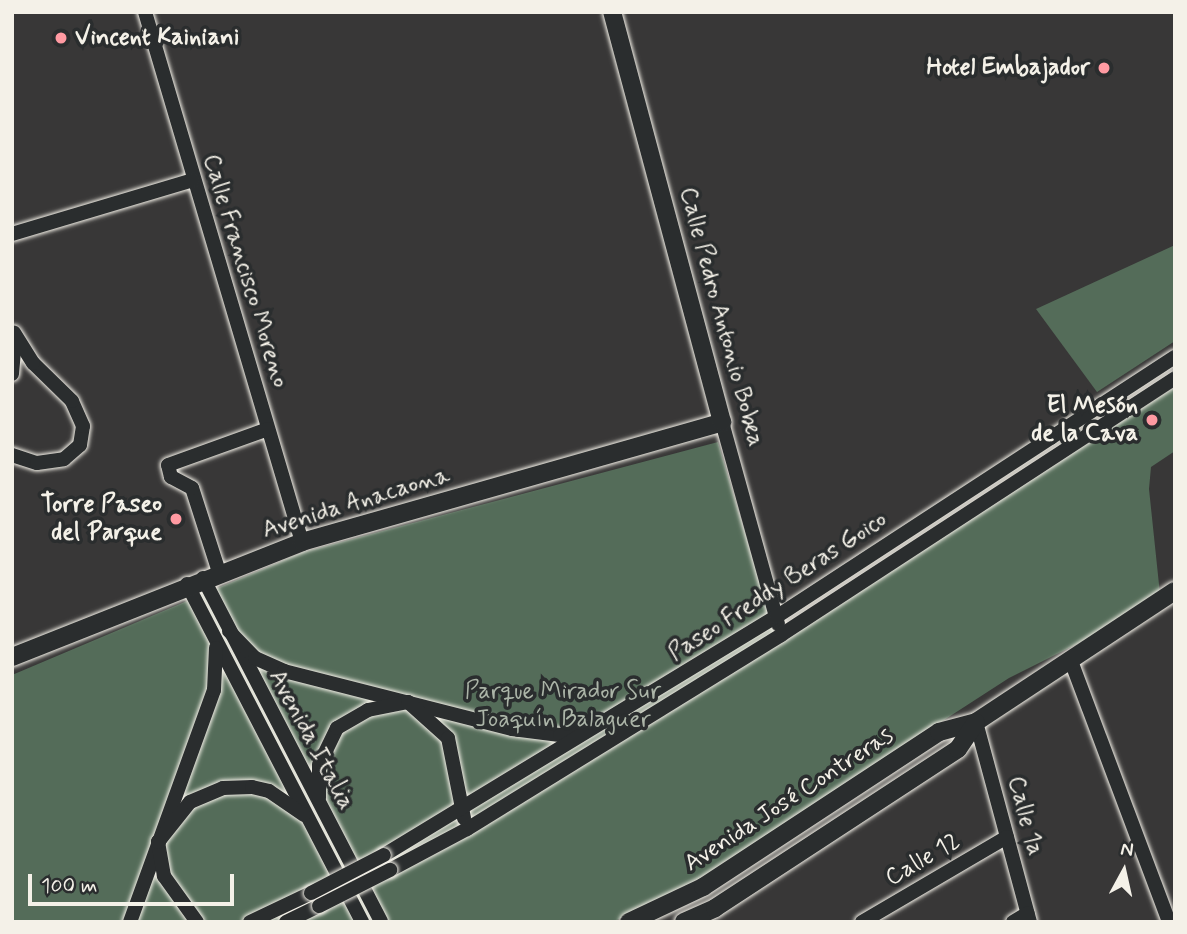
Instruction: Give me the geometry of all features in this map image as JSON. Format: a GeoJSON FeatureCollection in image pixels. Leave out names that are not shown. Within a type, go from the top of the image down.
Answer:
{"type":"FeatureCollection","features":[{"type":"Feature","properties":{"kind":"main road","name":"Calle Pedro Antonio Bobea"},"geometry":{"type":"LineString","coordinates":[[612,12],[722,422]]}},
{"type":"Feature","properties":{"kind":"main road","name":"Avenida Anacaona"},"geometry":{"type":"LineString","coordinates":[[12,657],[203,578],[302,542],[722,422]]}},
{"type":"Feature","properties":{"kind":"main road","name":"Avenida José Contreras"},"geometry":{"type":"LineString","coordinates":[[629,922],[703,887],[939,732],[976,722],[1175,591]]}},
{"type":"Feature","properties":{"kind":"main road","name":"Avenida José Contreras"},"geometry":{"type":"LineString","coordinates":[[684,922],[715,908],[958,749],[976,722]]}},
{"type":"Feature","properties":{"kind":"street","name":"Calle Francisco Moreno"},"geometry":{"type":"LineString","coordinates":[[145,12],[302,542]]}},
{"type":"Feature","properties":{"kind":"street"},"geometry":{"type":"LineString","coordinates":[[12,234],[193,180]]}},
{"type":"Feature","properties":{"kind":"street"},"geometry":{"type":"LineString","coordinates":[[12,374],[13,330]]}},
{"type":"Feature","properties":{"kind":"street"},"geometry":{"type":"LineString","coordinates":[[12,455],[37,463],[64,459],[80,445],[83,426],[72,401],[33,363],[13,330]]}},
{"type":"Feature","properties":{"kind":"street","name":"Paseo Freddy Beras Goico"},"geometry":{"type":"LineString","coordinates":[[250,922],[384,855],[462,811],[776,617],[1175,357]]}},
{"type":"Feature","properties":{"kind":"street","name":"Paseo Freddy Beras Goico"},"geometry":{"type":"LineString","coordinates":[[286,922],[467,829],[781,635],[1175,378]]}},
{"type":"Feature","properties":{"kind":"street","name":"Calle Pedro Antonio Bobea"},"geometry":{"type":"LineString","coordinates":[[722,422],[781,635]]}},
{"type":"Feature","properties":{"kind":"street"},"geometry":{"type":"LineString","coordinates":[[203,578],[192,488],[171,477],[168,465],[268,429]]}},
{"type":"Feature","properties":{"kind":"street"},"geometry":{"type":"LineString","coordinates":[[1055,436],[1063,450]]}},
{"type":"Feature","properties":{"kind":"street","name":"Avenida Italia"},"geometry":{"type":"LineString","coordinates":[[203,578],[381,922]]}},
{"type":"Feature","properties":{"kind":"street","name":"Avenida Italia"},"geometry":{"type":"LineString","coordinates":[[203,578],[215,640],[362,922]]}},
{"type":"Feature","properties":{"kind":"street"},"geometry":{"type":"LineString","coordinates":[[229,631],[267,665],[408,702],[560,735],[611,719]]}},
{"type":"Feature","properties":{"kind":"street"},"geometry":{"type":"LineString","coordinates":[[130,922],[214,690],[215,640]]}},
{"type":"Feature","properties":{"kind":"street"},"geometry":{"type":"LineString","coordinates":[[1071,661],[1169,922]]}},
{"type":"Feature","properties":{"kind":"street"},"geometry":{"type":"LineString","coordinates":[[319,804],[319,765],[337,728],[368,710],[408,702]]}},
{"type":"Feature","properties":{"kind":"street"},"geometry":{"type":"LineString","coordinates":[[408,702],[448,738],[467,829]]}},
{"type":"Feature","properties":{"kind":"street","name":"Calle 1a"},"geometry":{"type":"LineString","coordinates":[[976,722],[1029,917]]}},
{"type":"Feature","properties":{"kind":"street"},"geometry":{"type":"LineString","coordinates":[[197,922],[164,876],[158,842],[190,802],[223,788],[269,791],[307,818]]}},
{"type":"Feature","properties":{"kind":"street","name":"Calle 12"},"geometry":{"type":"LineString","coordinates":[[862,922],[1007,837]]}},
{"type":"Feature","properties":{"kind":"street"},"geometry":{"type":"LineString","coordinates":[[1013,922],[1029,917]]}},
{"type":"Feature","properties":{"kind":"green space"},"geometry":{"type":"Polygon","coordinates":[[[1175,245],[1175,341],[1097,392],[1036,309],[1175,245]]]}},
{"type":"Feature","properties":{"kind":"green space","name":"Parque Mirador Sur Joaquín Balaguer"},"geometry":{"type":"Polygon","coordinates":[[[1175,387],[1175,451],[1151,467],[1149,489],[1160,594],[1115,625],[1009,678],[689,885],[613,922],[12,922],[12,675],[303,552],[718,442],[778,644],[1175,387]]]}},
{"type":"Feature","properties":{"kind":"place","name":"Vincent Kainiani"},"geometry":{"type":"Point","coordinates":[61,38]}},
{"type":"Feature","properties":{"kind":"place","name":"Hotel Embajador"},"geometry":{"type":"Point","coordinates":[1104,68]}},
{"type":"Feature","properties":{"kind":"place","name":"El Mesón de la Cava"},"geometry":{"type":"Point","coordinates":[1152,420]}},
{"type":"Feature","properties":{"kind":"place","name":"Torre Paseo del Parque"},"geometry":{"type":"Point","coordinates":[176,519]}}]}
